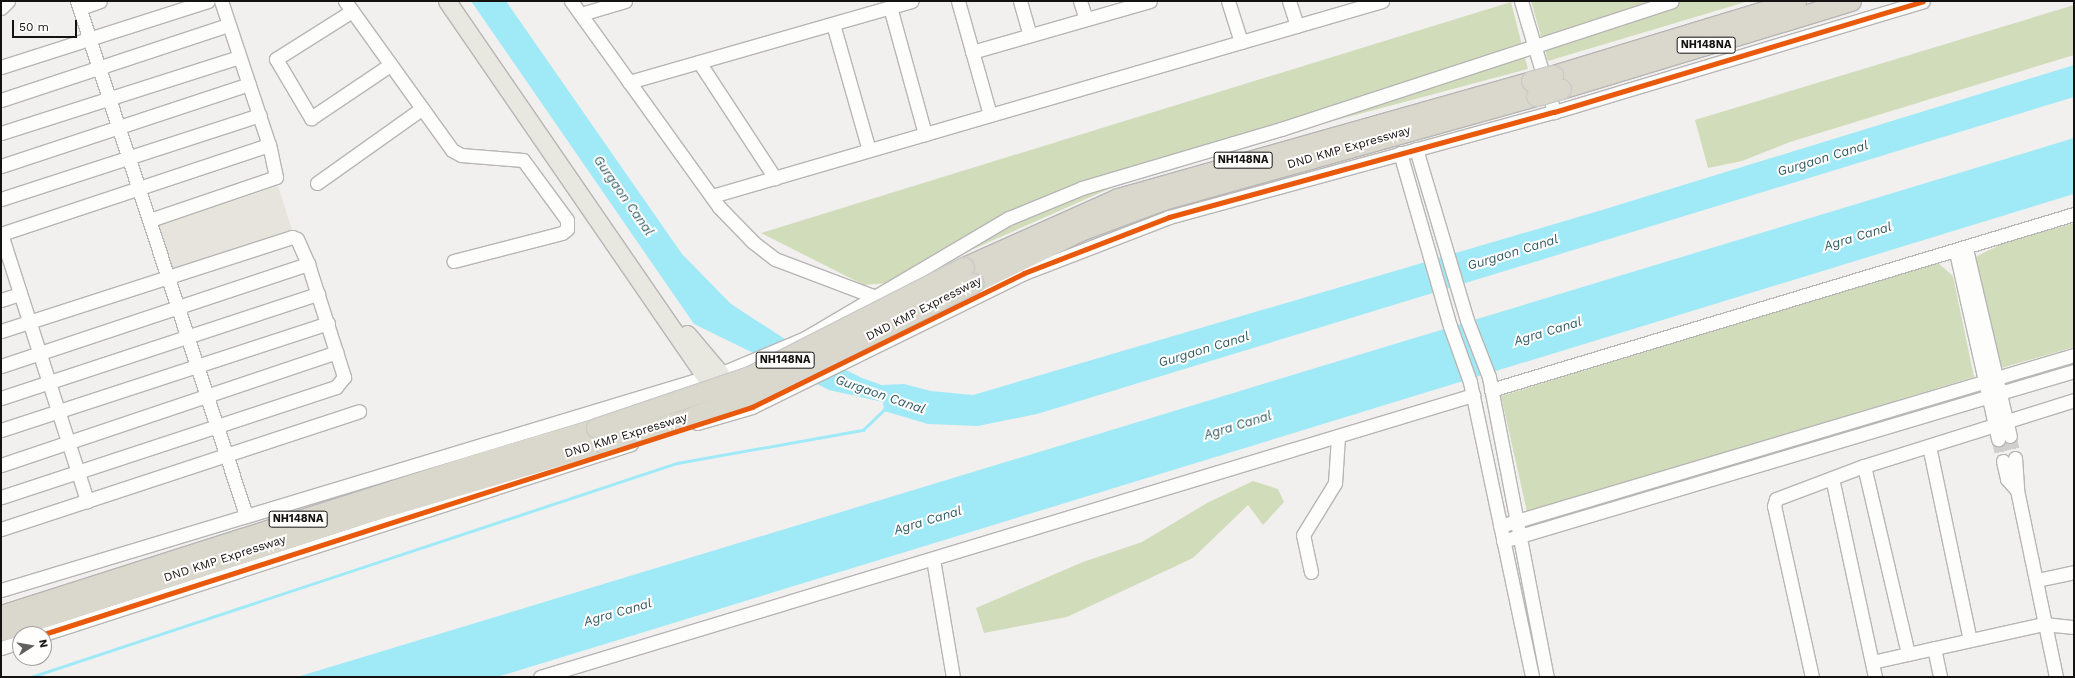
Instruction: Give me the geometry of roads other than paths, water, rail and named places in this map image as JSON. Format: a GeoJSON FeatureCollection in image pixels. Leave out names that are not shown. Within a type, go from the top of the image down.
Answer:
{"type":"FeatureCollection","features":[{"type":"Feature","properties":{"kind":"highway","name":"DND KMP Expressway"},"geometry":{"type":"LineString","coordinates":[[1557,82],[1796,1]]}},
{"type":"Feature","properties":{"kind":"highway","name":"DND KMP Expressway"},"geometry":{"type":"LineString","coordinates":[[1,632],[373,511],[599,435],[750,376],[969,275],[1125,195],[1534,89],[1851,1]]}},
{"type":"Feature","properties":{"kind":"highway","name":"DND KMP Expressway"},"geometry":{"type":"LineString","coordinates":[[1,615],[476,462],[599,435]]}},
{"type":"Feature","properties":{"kind":"main road"},"geometry":{"type":"LineString","coordinates":[[447,1],[712,375]]}},
{"type":"Feature","properties":{"kind":"main road"},"geometry":{"type":"LineString","coordinates":[[458,1],[681,325],[712,375]]}},
{"type":"Feature","properties":{"kind":"street"},"geometry":{"type":"LineString","coordinates":[[1,8],[8,1]]}},
{"type":"Feature","properties":{"kind":"street"},"geometry":{"type":"LineString","coordinates":[[100,1],[78,4],[246,515]]}},
{"type":"Feature","properties":{"kind":"street"},"geometry":{"type":"LineString","coordinates":[[1,67],[90,40],[208,1]]}},
{"type":"Feature","properties":{"kind":"street"},"geometry":{"type":"LineString","coordinates":[[150,220],[275,179],[269,144],[221,1]]}},
{"type":"Feature","properties":{"kind":"street"},"geometry":{"type":"LineString","coordinates":[[571,1],[712,196],[765,253],[878,298]]}},
{"type":"Feature","properties":{"kind":"street"},"geometry":{"type":"LineString","coordinates":[[580,14],[625,1]]}},
{"type":"Feature","properties":{"kind":"street"},"geometry":{"type":"LineString","coordinates":[[629,82],[912,1]]}},
{"type":"Feature","properties":{"kind":"street"},"geometry":{"type":"LineString","coordinates":[[958,1],[990,115]]}},
{"type":"Feature","properties":{"kind":"street"},"geometry":{"type":"LineString","coordinates":[[1020,1],[1030,36]]}},
{"type":"Feature","properties":{"kind":"street"},"geometry":{"type":"LineString","coordinates":[[1080,1],[1086,19]]}},
{"type":"Feature","properties":{"kind":"street"},"geometry":{"type":"LineString","coordinates":[[972,52],[1150,1]]}},
{"type":"Feature","properties":{"kind":"street"},"geometry":{"type":"LineString","coordinates":[[1228,1],[1241,42]]}},
{"type":"Feature","properties":{"kind":"street"},"geometry":{"type":"LineString","coordinates":[[1289,1],[1297,26]]}},
{"type":"Feature","properties":{"kind":"street"},"geometry":{"type":"LineString","coordinates":[[712,196],[1297,26],[1358,4],[1382,1]]}},
{"type":"Feature","properties":{"kind":"street"},"geometry":{"type":"LineString","coordinates":[[1521,1],[1554,112]]}},
{"type":"Feature","properties":{"kind":"street"},"geometry":{"type":"LineString","coordinates":[[1,590],[712,375],[756,359],[792,343],[878,298],[933,263],[1009,218],[1082,188],[1281,129],[1533,45],[1672,1]]}},
{"type":"Feature","properties":{"kind":"street"},"geometry":{"type":"LineString","coordinates":[[52,631],[669,432],[752,407],[802,384],[840,363],[954,306],[1024,273],[1169,217],[1554,112],[1923,1]]}},
{"type":"Feature","properties":{"kind":"street"},"geometry":{"type":"LineString","coordinates":[[390,65],[311,118],[276,59],[348,6],[390,65],[421,109],[456,153],[523,160],[568,224],[555,236],[454,261]]}},
{"type":"Feature","properties":{"kind":"street"},"geometry":{"type":"LineString","coordinates":[[890,7],[925,134]]}},
{"type":"Feature","properties":{"kind":"street"},"geometry":{"type":"LineString","coordinates":[[832,24],[869,150]]}},
{"type":"Feature","properties":{"kind":"street"},"geometry":{"type":"LineString","coordinates":[[1,100],[228,25]]}},
{"type":"Feature","properties":{"kind":"street"},"geometry":{"type":"LineString","coordinates":[[1,133],[239,56]]}},
{"type":"Feature","properties":{"kind":"street"},"geometry":{"type":"LineString","coordinates":[[699,62],[775,178]]}},
{"type":"Feature","properties":{"kind":"street"},"geometry":{"type":"LineString","coordinates":[[1,166],[249,84]]}},
{"type":"Feature","properties":{"kind":"street"},"geometry":{"type":"LineString","coordinates":[[317,183],[421,109]]}},
{"type":"Feature","properties":{"kind":"street"},"geometry":{"type":"LineString","coordinates":[[1,199],[260,115]]}},
{"type":"Feature","properties":{"kind":"street"},"geometry":{"type":"LineString","coordinates":[[87,501],[20,294],[6,264],[1,234],[269,144]]}},
{"type":"Feature","properties":{"kind":"street"},"geometry":{"type":"LineString","coordinates":[[1416,149],[1467,320],[1490,384],[1547,677]]}},
{"type":"Feature","properties":{"kind":"street"},"geometry":{"type":"LineString","coordinates":[[1400,153],[1450,326],[1470,382],[1532,677]]}},
{"type":"Feature","properties":{"kind":"street"},"geometry":{"type":"LineString","coordinates":[[1490,384],[1961,250],[2074,214]]}},
{"type":"Feature","properties":{"kind":"street"},"geometry":{"type":"LineString","coordinates":[[1,332],[168,276],[292,237],[297,239],[308,264],[344,373],[339,385],[1,497]]}},
{"type":"Feature","properties":{"kind":"street"},"geometry":{"type":"LineString","coordinates":[[1961,250],[2004,438]]}},
{"type":"Feature","properties":{"kind":"street"},"geometry":{"type":"LineString","coordinates":[[933,263],[954,306]]}},
{"type":"Feature","properties":{"kind":"street"},"geometry":{"type":"LineString","coordinates":[[1,366],[308,264]]}},
{"type":"Feature","properties":{"kind":"street"},"geometry":{"type":"LineString","coordinates":[[1,300],[20,294]]}},
{"type":"Feature","properties":{"kind":"street"},"geometry":{"type":"LineString","coordinates":[[1,398],[318,294]]}},
{"type":"Feature","properties":{"kind":"street"},"geometry":{"type":"LineString","coordinates":[[1,430],[58,410],[328,323]]}},
{"type":"Feature","properties":{"kind":"street"},"geometry":{"type":"LineString","coordinates":[[1,465],[337,352]]}},
{"type":"Feature","properties":{"kind":"street"},"geometry":{"type":"LineString","coordinates":[[1500,526],[2074,355]]}},
{"type":"Feature","properties":{"kind":"street"},"geometry":{"type":"LineString","coordinates":[[1503,541],[2074,371]]}},
{"type":"Feature","properties":{"kind":"street"},"geometry":{"type":"LineString","coordinates":[[656,392],[669,432]]}},
{"type":"Feature","properties":{"kind":"street"},"geometry":{"type":"LineString","coordinates":[[540,677],[1473,396]]}},
{"type":"Feature","properties":{"kind":"street"},"geometry":{"type":"LineString","coordinates":[[1812,677],[1774,506],[1779,495],[1864,466],[2074,400]]}},
{"type":"Feature","properties":{"kind":"street"},"geometry":{"type":"LineString","coordinates":[[1,529],[359,411]]}},
{"type":"Feature","properties":{"kind":"street"},"geometry":{"type":"LineString","coordinates":[[1311,572],[1303,535],[1336,483],[1338,437]]}},
{"type":"Feature","properties":{"kind":"street"},"geometry":{"type":"LineString","coordinates":[[1929,446],[1970,640]]}},
{"type":"Feature","properties":{"kind":"street"},"geometry":{"type":"LineString","coordinates":[[2009,460],[2018,490],[2037,580],[2044,624],[2056,677]]}},
{"type":"Feature","properties":{"kind":"street"},"geometry":{"type":"LineString","coordinates":[[1864,466],[1908,654]]}},
{"type":"Feature","properties":{"kind":"street"},"geometry":{"type":"LineString","coordinates":[[1832,478],[1875,677]]}},
{"type":"Feature","properties":{"kind":"street"},"geometry":{"type":"LineString","coordinates":[[933,559],[953,677]]}},
{"type":"Feature","properties":{"kind":"street"},"geometry":{"type":"LineString","coordinates":[[2037,580],[2074,572]]}},
{"type":"Feature","properties":{"kind":"street"},"geometry":{"type":"LineString","coordinates":[[1872,662],[2044,624],[2074,627]]}},
{"type":"Feature","properties":{"kind":"street"},"geometry":{"type":"LineString","coordinates":[[1,648],[12,645]]}},
{"type":"Feature","properties":{"kind":"street"},"geometry":{"type":"LineString","coordinates":[[1934,648],[1940,677]]}},
{"type":"Feature","properties":{"kind":"water","name":"Gurgaon Canal"},"geometry":{"type":"Polygon","coordinates":[[[471,1],[506,1],[682,254],[731,304],[788,341],[862,378],[882,385],[904,384],[931,391],[973,395],[1602,210],[2074,65],[2074,97],[1037,414],[978,426],[928,424],[884,411],[883,402],[829,390],[694,324],[471,1]]]}},
{"type":"Feature","properties":{"kind":"water","name":"Agra Canal"},"geometry":{"type":"Polygon","coordinates":[[[2074,138],[2074,194],[497,677],[297,677],[2074,138]]]}},
{"type":"Feature","properties":{"kind":"waterway","name":"Gurgaon Canal"},"geometry":{"type":"LineString","coordinates":[[31,677],[677,463],[863,430],[886,408]]}},
{"type":"Feature","properties":{"kind":"tunnel"},"geometry":{"type":"LineString","coordinates":[[2010,436],[2015,458]]}},
{"type":"Feature","properties":{"kind":"tunnel"},"geometry":{"type":"LineString","coordinates":[[1998,439],[2003,461]]}}]}
